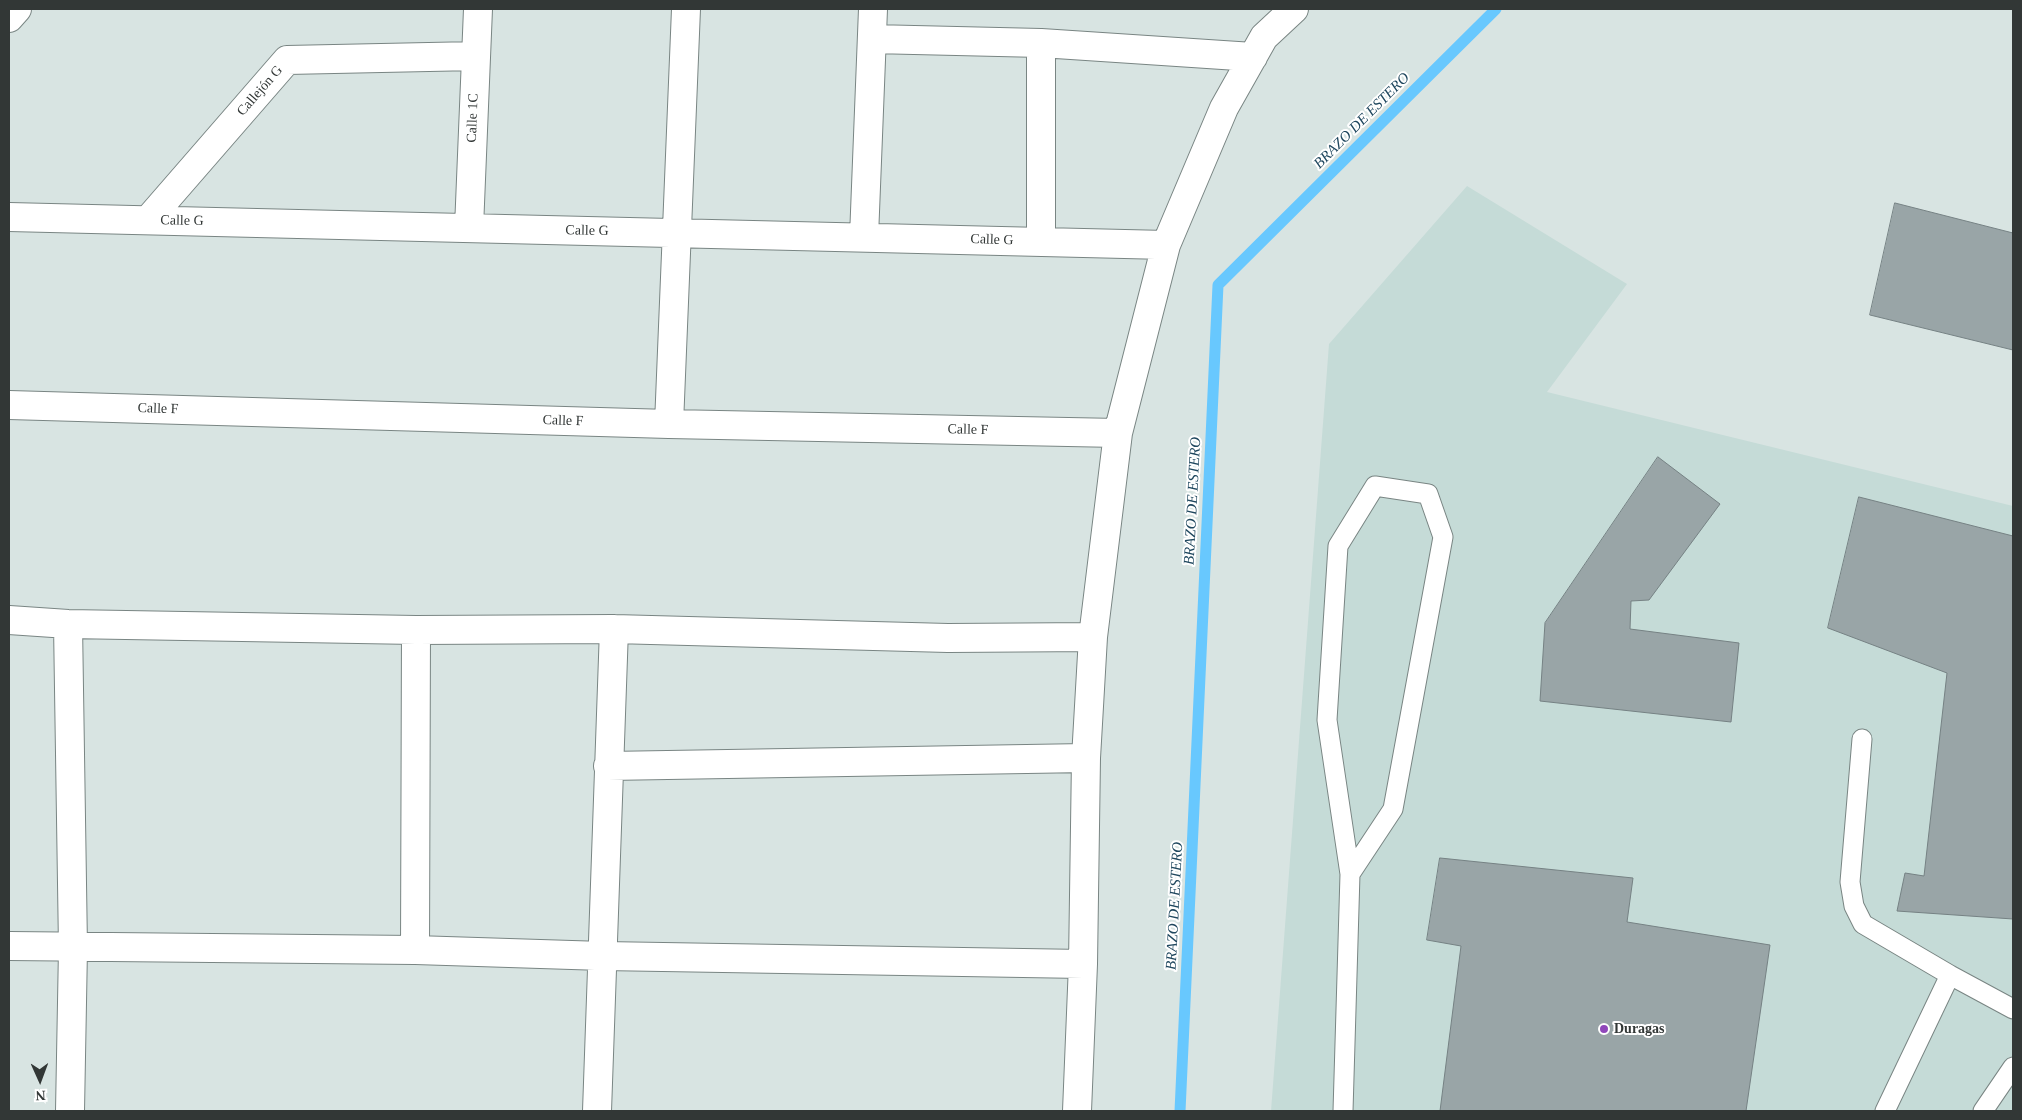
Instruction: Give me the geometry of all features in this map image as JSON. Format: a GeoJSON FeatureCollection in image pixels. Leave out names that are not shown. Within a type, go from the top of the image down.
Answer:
{"type":"FeatureCollection","features":[{"type":"Feature","properties":{"kind":"street"},"geometry":{"type":"LineString","coordinates":[[9,18],[17,9]]}},
{"type":"Feature","properties":{"kind":"street","name":"Calle 1C"},"geometry":{"type":"LineString","coordinates":[[469,228],[478,9]]}},
{"type":"Feature","properties":{"kind":"street"},"geometry":{"type":"LineString","coordinates":[[669,424],[686,9]]}},
{"type":"Feature","properties":{"kind":"street"},"geometry":{"type":"LineString","coordinates":[[864,237],[873,9]]}},
{"type":"Feature","properties":{"kind":"street"},"geometry":{"type":"LineString","coordinates":[[1077,1111],[1083,964],[1086,758],[1093,637],[1118,433],[1166,245],[1224,108],[1264,37],[1294,9]]}},
{"type":"Feature","properties":{"kind":"street"},"geometry":{"type":"LineString","coordinates":[[872,40],[1041,43],[1254,57]]}},
{"type":"Feature","properties":{"kind":"street"},"geometry":{"type":"LineString","coordinates":[[1041,43],[1041,242]]}},
{"type":"Feature","properties":{"kind":"street","name":"Callejón G"},"geometry":{"type":"LineString","coordinates":[[148,220],[287,60],[476,56]]}},
{"type":"Feature","properties":{"kind":"street","name":"Calle G"},"geometry":{"type":"LineString","coordinates":[[9,217],[1166,245]]}},
{"type":"Feature","properties":{"kind":"street","name":"Calle F"},"geometry":{"type":"LineString","coordinates":[[9,405],[669,424],[1118,433]]}},
{"type":"Feature","properties":{"kind":"street"},"geometry":{"type":"LineString","coordinates":[[9,620],[68,624],[416,630],[614,629],[948,638],[1093,637]]}},
{"type":"Feature","properties":{"kind":"street"},"geometry":{"type":"LineString","coordinates":[[68,624],[73,948],[70,1111]]}},
{"type":"Feature","properties":{"kind":"street"},"geometry":{"type":"LineString","coordinates":[[597,1111],[614,629]]}},
{"type":"Feature","properties":{"kind":"street"},"geometry":{"type":"LineString","coordinates":[[415,950],[416,630]]}},
{"type":"Feature","properties":{"kind":"street"},"geometry":{"type":"LineString","coordinates":[[608,766],[1086,758]]}},
{"type":"Feature","properties":{"kind":"street"},"geometry":{"type":"LineString","coordinates":[[9,946],[415,950],[602,956],[1083,964]]}},
{"type":"Feature","properties":{"kind":"lane"},"geometry":{"type":"LineString","coordinates":[[1343,1111],[1350,874],[1327,720],[1338,546],[1375,486],[1428,494],[1443,537],[1393,808],[1350,874]]}},
{"type":"Feature","properties":{"kind":"lane"},"geometry":{"type":"LineString","coordinates":[[1862,739],[1850,882],[1854,906],[1863,924],[2013,1009]]}},
{"type":"Feature","properties":{"kind":"lane"},"geometry":{"type":"LineString","coordinates":[[1885,1111],[1950,975]]}},
{"type":"Feature","properties":{"kind":"lane"},"geometry":{"type":"LineString","coordinates":[[1984,1111],[2013,1067]]}},
{"type":"Feature","properties":{"kind":"shaded area"},"geometry":{"type":"Polygon","coordinates":[[[1467,186],[1627,284],[1547,392],[2013,506],[2013,1111],[1271,1111],[1329,344],[1467,186]]]}},
{"type":"Feature","properties":{"kind":"building"},"geometry":{"type":"Polygon","coordinates":[[[1895,203],[2013,233],[2013,350],[1870,315],[1895,203]]]}},
{"type":"Feature","properties":{"kind":"building"},"geometry":{"type":"Polygon","coordinates":[[[1658,457],[1720,504],[1649,600],[1631,601],[1630,629],[1739,643],[1731,722],[1540,701],[1545,623],[1658,457]]]}},
{"type":"Feature","properties":{"kind":"building"},"geometry":{"type":"Polygon","coordinates":[[[1859,497],[2013,536],[2013,919],[1897,911],[1905,873],[1924,876],[1947,673],[1828,628],[1859,497]]]}},
{"type":"Feature","properties":{"kind":"building","name":"Duragas"},"geometry":{"type":"Polygon","coordinates":[[[1440,858],[1633,878],[1627,922],[1770,945],[1746,1111],[1440,1111],[1461,946],[1427,940],[1440,858]]]}},
{"type":"Feature","properties":{"kind":"waterway","name":"BRAZO DE ESTERO"},"geometry":{"type":"LineString","coordinates":[[1180,1111],[1218,285],[1496,9]]}},
{"type":"Feature","properties":{"kind":"place","name":"Duragas"},"geometry":{"type":"Point","coordinates":[1604,1029]}}]}
